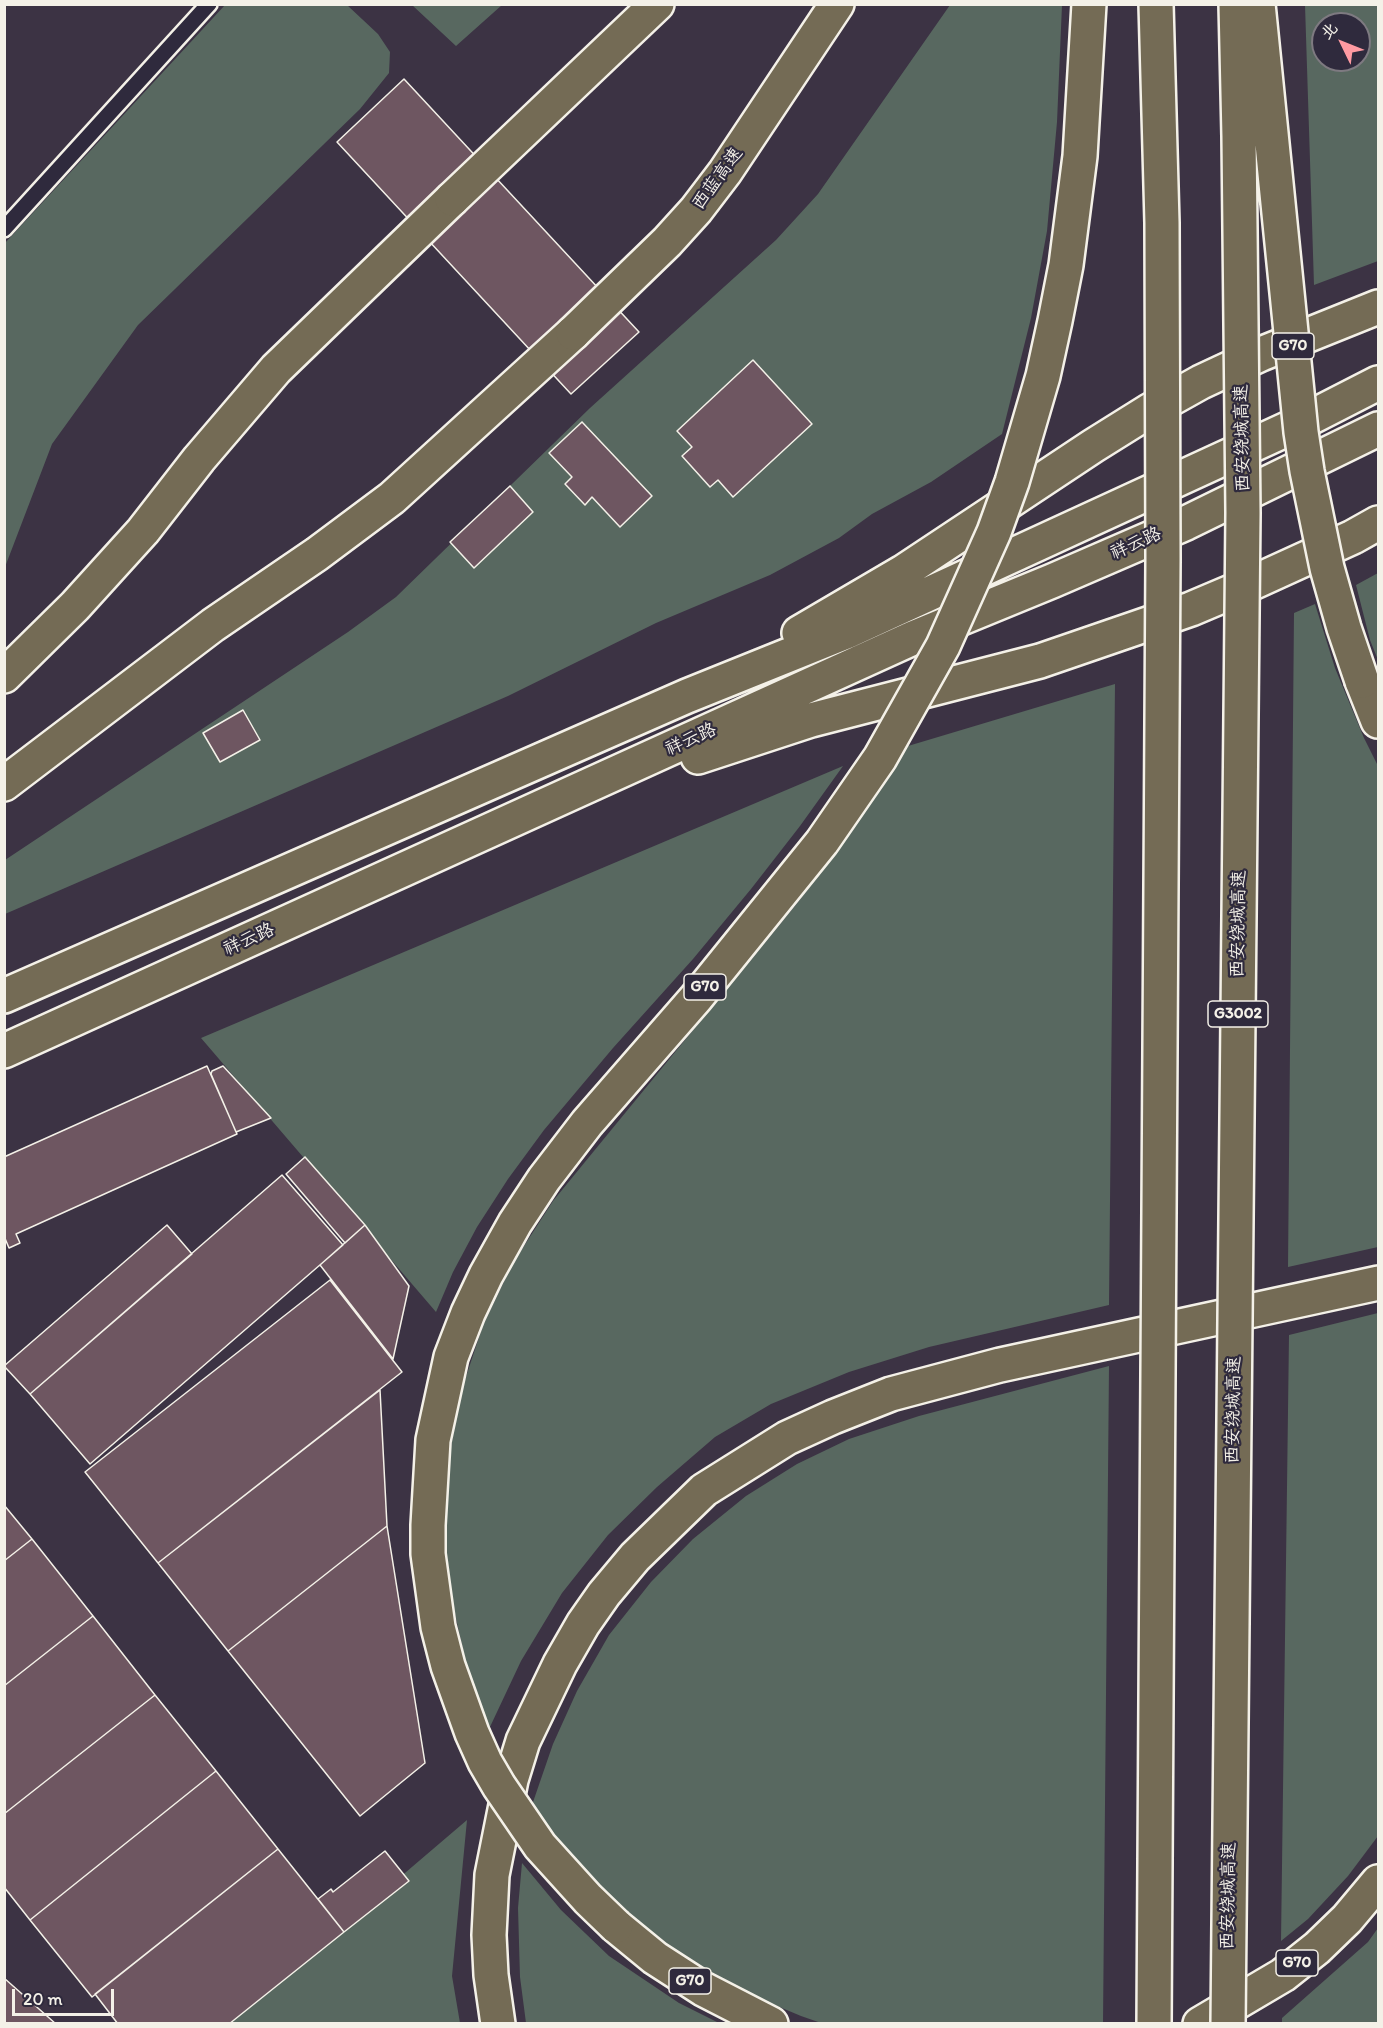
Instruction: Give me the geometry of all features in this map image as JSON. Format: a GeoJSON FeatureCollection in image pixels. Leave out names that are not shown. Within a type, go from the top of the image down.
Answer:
{"type":"FeatureCollection","features":[{"type":"Feature","properties":{"kind":"main road"},"geometry":{"type":"LineString","coordinates":[[4,676],[75,606],[143,531],[199,459],[276,369],[657,4]]}},
{"type":"Feature","properties":{"kind":"main road","name":"西蓝高速"},"geometry":{"type":"LineString","coordinates":[[4,783],[213,625],[317,554],[392,498],[573,333],[667,242],[696,210],[725,172],[837,4]]}},
{"type":"Feature","properties":{"kind":"main road","name":"G70"},"geometry":{"type":"LineString","coordinates":[[771,2024],[711,1994],[678,1973],[616,1926],[540,1846],[485,1762],[448,1666],[438,1627],[428,1554],[433,1440],[451,1358],[468,1312],[515,1223],[544,1179],[587,1123],[696,998],[822,842],[880,758],[943,646],[994,532],[1012,482],[1043,376],[1056,321],[1066,265],[1080,156],[1089,4]]}},
{"type":"Feature","properties":{"kind":"main road"},"geometry":{"type":"LineString","coordinates":[[1154,2024],[1163,559],[1162,224],[1156,4]]}},
{"type":"Feature","properties":{"kind":"main road","name":"西安绕城高速"},"geometry":{"type":"LineString","coordinates":[[1228,2024],[1243,525],[1236,4]]}},
{"type":"Feature","properties":{"kind":"main road","name":"G70"},"geometry":{"type":"LineString","coordinates":[[1258,4],[1307,471],[1327,568],[1344,628],[1378,721]]}},
{"type":"Feature","properties":{"kind":"main road"},"geometry":{"type":"LineString","coordinates":[[687,696],[903,572],[1093,447],[1190,388],[1261,354],[1378,307]]}},
{"type":"Feature","properties":{"kind":"main road"},"geometry":{"type":"LineString","coordinates":[[4,996],[687,696],[846,632],[1296,425],[1378,383]]}},
{"type":"Feature","properties":{"kind":"main road","name":"祥云路"},"geometry":{"type":"LineString","coordinates":[[4,1051],[913,638],[1052,582],[1186,523],[1378,429]]}},
{"type":"Feature","properties":{"kind":"main road"},"geometry":{"type":"LineString","coordinates":[[540,808],[788,727],[1040,661],[1191,609],[1353,537],[1378,523]]}},
{"type":"Feature","properties":{"kind":"main road"},"geometry":{"type":"LineString","coordinates":[[498,2024],[491,1975],[489,1935],[492,1875],[511,1780],[523,1742],[560,1664],[583,1624],[604,1594],[635,1557],[704,1490],[787,1438],[891,1394],[1000,1365],[1378,1282]]}},
{"type":"Feature","properties":{"kind":"main road","name":"G70"},"geometry":{"type":"LineString","coordinates":[[1200,2024],[1283,1975],[1317,1948],[1347,1919],[1378,1882]]}},
{"type":"Feature","properties":{"kind":"lane"},"geometry":{"type":"LineString","coordinates":[[4,229],[209,4]]}},
{"type":"Feature","properties":{"kind":"green space"},"geometry":{"type":"Polygon","coordinates":[[[225,5],[347,5],[378,34],[390,52],[389,73],[360,109],[138,325],[52,444],[5,567],[5,243],[225,5]]]}},
{"type":"Feature","properties":{"kind":"green space"},"geometry":{"type":"Polygon","coordinates":[[[412,5],[502,5],[456,46],[412,5]]]}},
{"type":"Feature","properties":{"kind":"green space"},"geometry":{"type":"Polygon","coordinates":[[[950,5],[1062,5],[1057,122],[1047,231],[1031,318],[1002,434],[931,482],[872,514],[839,538],[770,575],[656,623],[508,696],[5,914],[5,860],[348,632],[396,597],[590,408],[776,240],[818,194],[950,5]]]}},
{"type":"Feature","properties":{"kind":"green space"},"geometry":{"type":"Polygon","coordinates":[[[1305,5],[1378,5],[1378,261],[1314,285],[1305,5]]]}},
{"type":"Feature","properties":{"kind":"green space"},"geometry":{"type":"Polygon","coordinates":[[[1378,573],[1378,660],[1370,640],[1356,585],[1378,573]]]}},
{"type":"Feature","properties":{"kind":"green space"},"geometry":{"type":"Polygon","coordinates":[[[1315,604],[1335,668],[1378,766],[1378,1247],[1288,1267],[1294,613],[1315,604]]]}},
{"type":"Feature","properties":{"kind":"green space"},"geometry":{"type":"Polygon","coordinates":[[[1115,684],[1109,1305],[929,1347],[849,1372],[771,1404],[715,1437],[657,1487],[608,1535],[562,1593],[521,1661],[489,1729],[466,1663],[453,1605],[445,1541],[446,1474],[461,1392],[483,1325],[513,1263],[553,1201],[798,902],[858,821],[908,746],[1115,684]]]}},
{"type":"Feature","properties":{"kind":"green space"},"geometry":{"type":"Polygon","coordinates":[[[843,766],[751,889],[544,1130],[477,1227],[453,1272],[436,1312],[201,1038],[843,766]]]}},
{"type":"Feature","properties":{"kind":"green space"},"geometry":{"type":"Polygon","coordinates":[[[1378,1313],[1378,1836],[1348,1876],[1308,1919],[1281,1941],[1289,1335],[1378,1313]]]}},
{"type":"Feature","properties":{"kind":"green space"},"geometry":{"type":"Polygon","coordinates":[[[1109,1366],[1103,2023],[824,2024],[734,1988],[688,1962],[642,1926],[596,1883],[563,1848],[532,1805],[553,1744],[577,1691],[609,1635],[651,1582],[693,1539],[746,1496],[797,1464],[849,1439],[919,1416],[1109,1366]]]}},
{"type":"Feature","properties":{"kind":"green space"},"geometry":{"type":"Polygon","coordinates":[[[467,1820],[452,1976],[460,2023],[228,2024],[467,1820]]]}},
{"type":"Feature","properties":{"kind":"green space"},"geometry":{"type":"Polygon","coordinates":[[[522,1863],[561,1910],[609,1956],[679,2003],[719,2023],[526,2023],[520,1977],[518,1908],[522,1863]]]}},
{"type":"Feature","properties":{"kind":"green space"},"geometry":{"type":"Polygon","coordinates":[[[1378,1928],[1378,2023],[1282,2023],[1282,2018],[1368,1942],[1378,1928]]]}},
{"type":"Feature","properties":{"kind":"building"},"geometry":{"type":"Polygon","coordinates":[[[404,79],[639,332],[571,394],[337,142],[404,79]]]}},
{"type":"Feature","properties":{"kind":"building"},"geometry":{"type":"Polygon","coordinates":[[[753,360],[812,424],[733,497],[718,480],[710,487],[682,456],[692,447],[677,431],[753,360]]]}},
{"type":"Feature","properties":{"kind":"building"},"geometry":{"type":"Polygon","coordinates":[[[582,422],[652,496],[620,527],[592,497],[585,505],[565,484],[572,477],[549,453],[582,422]]]}},
{"type":"Feature","properties":{"kind":"building"},"geometry":{"type":"Polygon","coordinates":[[[510,486],[533,512],[474,568],[450,542],[510,486]]]}},
{"type":"Feature","properties":{"kind":"building"},"geometry":{"type":"Polygon","coordinates":[[[243,710],[260,740],[220,762],[203,733],[243,710]]]}},
{"type":"Feature","properties":{"kind":"building"},"geometry":{"type":"Polygon","coordinates":[[[207,1066],[237,1134],[16,1234],[20,1243],[9,1248],[4,1236],[4,1157],[207,1066]]]}},
{"type":"Feature","properties":{"kind":"building"},"geometry":{"type":"Polygon","coordinates":[[[223,1066],[271,1118],[236,1132],[211,1074],[212,1071],[223,1066]]]}},
{"type":"Feature","properties":{"kind":"building"},"geometry":{"type":"Polygon","coordinates":[[[305,1157],[365,1225],[345,1243],[286,1174],[305,1157]]]}},
{"type":"Feature","properties":{"kind":"building"},"geometry":{"type":"Polygon","coordinates":[[[282,1175],[343,1245],[90,1464],[30,1394],[282,1175]]]}},
{"type":"Feature","properties":{"kind":"building"},"geometry":{"type":"Polygon","coordinates":[[[167,1225],[192,1254],[30,1394],[4,1366],[167,1225]]]}},
{"type":"Feature","properties":{"kind":"building"},"geometry":{"type":"Polygon","coordinates":[[[365,1225],[409,1286],[393,1359],[320,1265],[365,1225]]]}},
{"type":"Feature","properties":{"kind":"building"},"geometry":{"type":"Polygon","coordinates":[[[330,1280],[402,1372],[158,1563],[85,1472],[330,1280]]]}},
{"type":"Feature","properties":{"kind":"building"},"geometry":{"type":"Polygon","coordinates":[[[380,1390],[387,1526],[228,1651],[158,1563],[380,1390]]]}},
{"type":"Feature","properties":{"kind":"building"},"geometry":{"type":"Polygon","coordinates":[[[4,1505],[32,1539],[4,1561],[4,1505]]]}},
{"type":"Feature","properties":{"kind":"building"},"geometry":{"type":"Polygon","coordinates":[[[387,1526],[425,1763],[360,1816],[228,1651],[387,1526]]]}},
{"type":"Feature","properties":{"kind":"building"},"geometry":{"type":"Polygon","coordinates":[[[32,1539],[93,1616],[4,1686],[4,1561],[32,1539]]]}},
{"type":"Feature","properties":{"kind":"building"},"geometry":{"type":"Polygon","coordinates":[[[93,1616],[155,1695],[4,1814],[4,1686],[93,1616]]]}},
{"type":"Feature","properties":{"kind":"building"},"geometry":{"type":"Polygon","coordinates":[[[155,1695],[216,1771],[30,1920],[4,1887],[4,1814],[155,1695]]]}},
{"type":"Feature","properties":{"kind":"building"},"geometry":{"type":"Polygon","coordinates":[[[216,1771],[278,1849],[92,1997],[30,1920],[216,1771]]]}},
{"type":"Feature","properties":{"kind":"building"},"geometry":{"type":"Polygon","coordinates":[[[278,1849],[344,1932],[229,2024],[118,2024],[95,1994],[278,1849]]]}},
{"type":"Feature","properties":{"kind":"building"},"geometry":{"type":"Polygon","coordinates":[[[385,1851],[409,1881],[344,1932],[318,1899],[331,1889],[333,1892],[385,1851]]]}},
{"type":"Feature","properties":{"kind":"building"},"geometry":{"type":"Polygon","coordinates":[[[4,1978],[56,2024],[4,2024],[4,1978]]]}}]}
